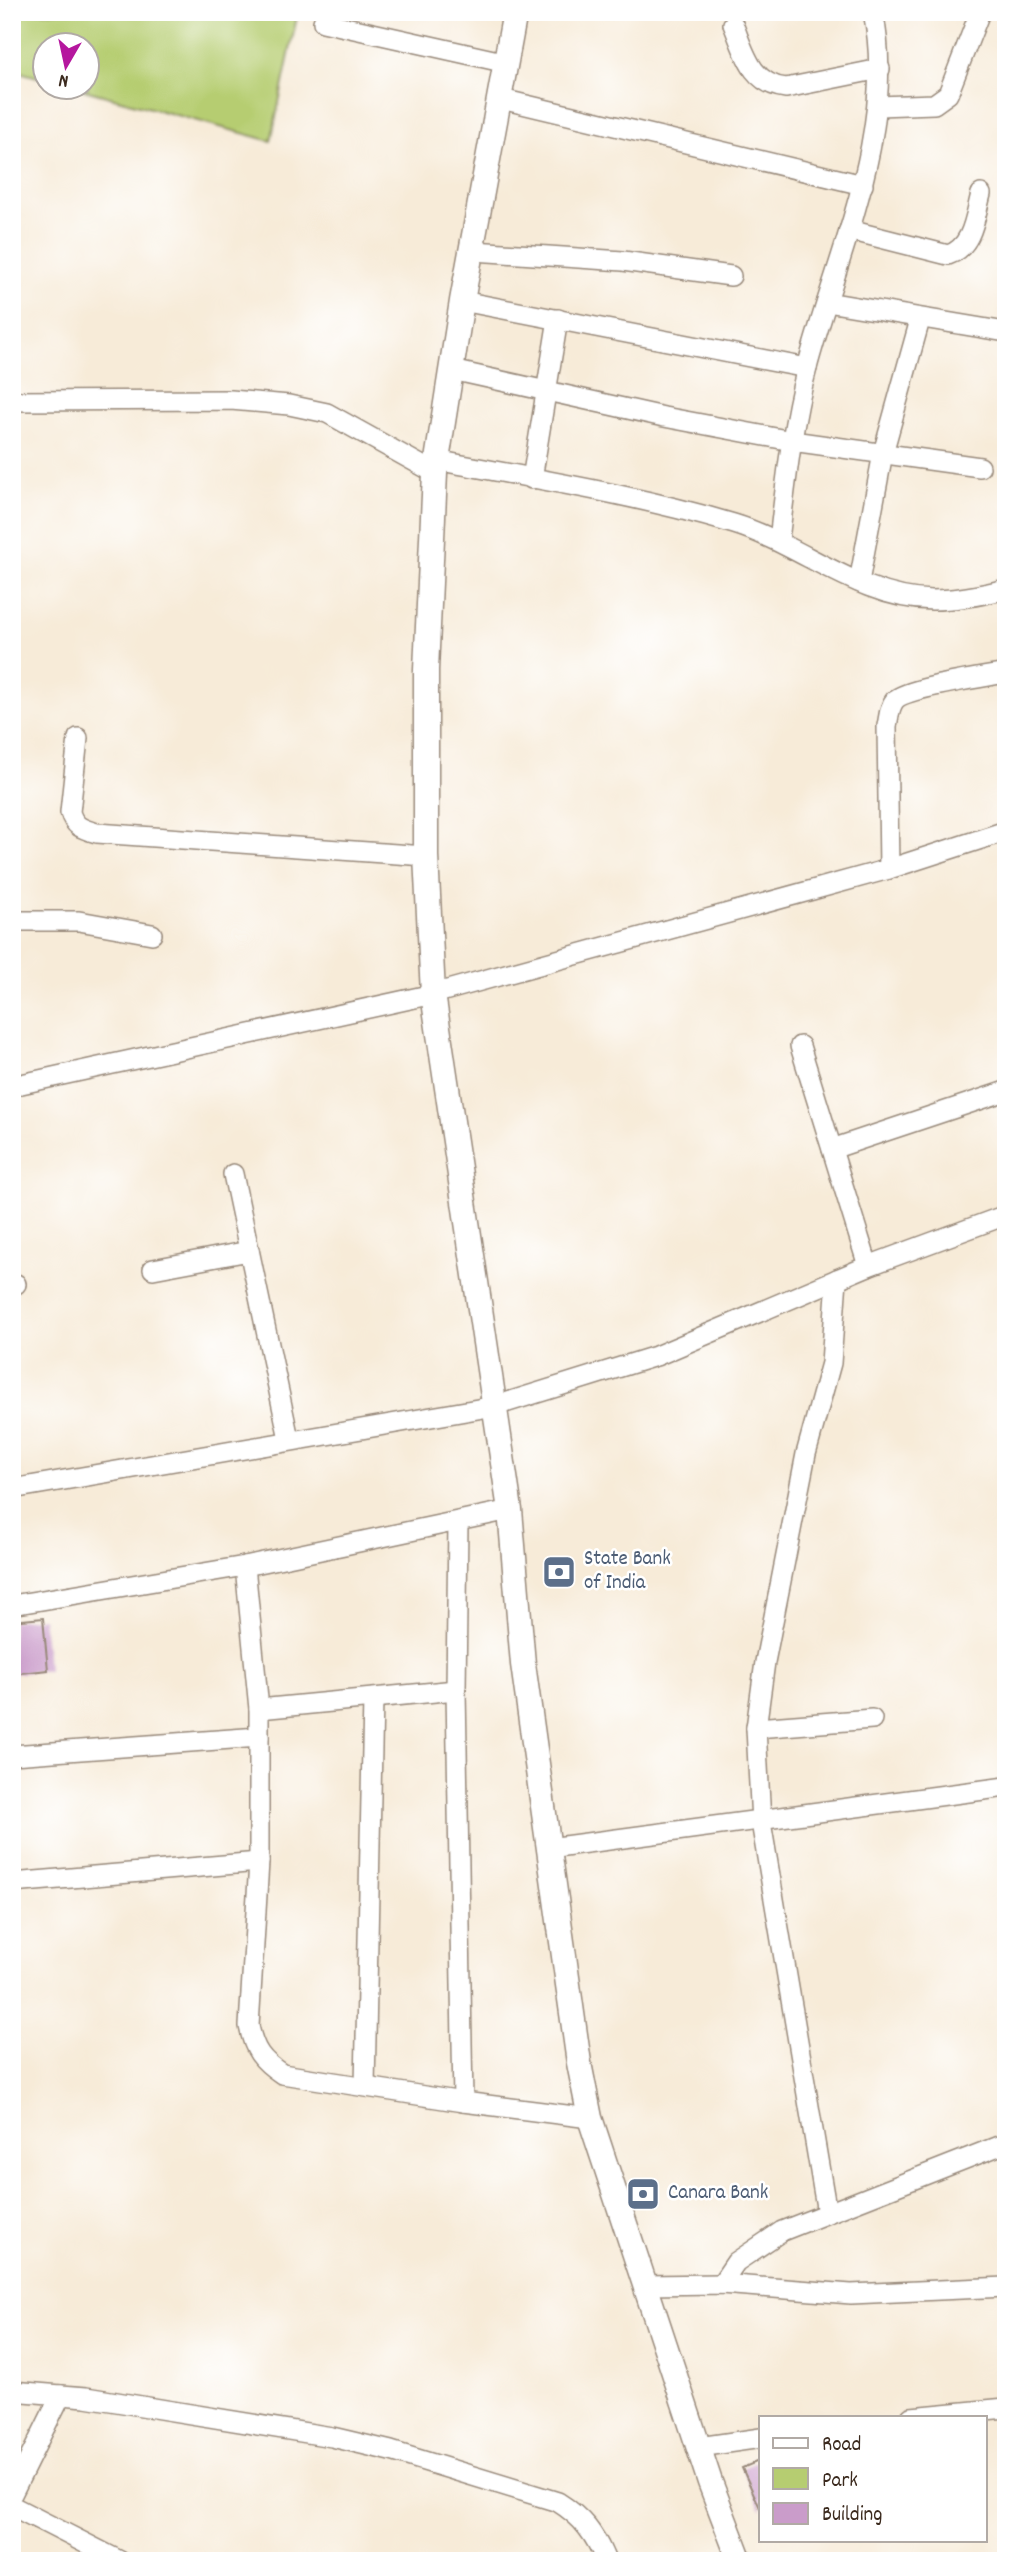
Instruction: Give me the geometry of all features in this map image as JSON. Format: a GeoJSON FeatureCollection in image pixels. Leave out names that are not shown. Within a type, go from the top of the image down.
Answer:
{"type":"FeatureCollection","features":[{"type":"Feature","properties":{"kind":"main road"},"geometry":{"type":"LineString","coordinates":[[516,12],[463,300],[436,466],[426,670],[426,856],[433,994],[510,1510],[523,1664],[579,2063],[590,2118],[699,2447],[740,2561]]}},
{"type":"Feature","properties":{"kind":"street"},"geometry":{"type":"LineString","coordinates":[[779,540],[792,441],[807,368],[863,185],[878,106],[880,69],[873,12]]}},
{"type":"Feature","properties":{"kind":"street"},"geometry":{"type":"LineString","coordinates":[[878,106],[934,104],[948,94],[980,12]]}},
{"type":"Feature","properties":{"kind":"street"},"geometry":{"type":"LineString","coordinates":[[323,22],[507,63]]}},
{"type":"Feature","properties":{"kind":"street"},"geometry":{"type":"LineString","coordinates":[[733,24],[752,70],[761,82],[772,87],[786,88],[880,69]]}},
{"type":"Feature","properties":{"kind":"street"},"geometry":{"type":"LineString","coordinates":[[501,99],[863,185]]}},
{"type":"Feature","properties":{"kind":"street"},"geometry":{"type":"LineString","coordinates":[[849,230],[948,255],[960,251],[969,238],[981,194]]}},
{"type":"Feature","properties":{"kind":"street"},"geometry":{"type":"LineString","coordinates":[[474,251],[624,261],[732,276]]}},
{"type":"Feature","properties":{"kind":"street"},"geometry":{"type":"LineString","coordinates":[[463,300],[807,368]]}},
{"type":"Feature","properties":{"kind":"street"},"geometry":{"type":"LineString","coordinates":[[827,302],[920,320],[1006,332]]}},
{"type":"Feature","properties":{"kind":"street"},"geometry":{"type":"LineString","coordinates":[[532,479],[558,319]]}},
{"type":"Feature","properties":{"kind":"street"},"geometry":{"type":"LineString","coordinates":[[859,582],[883,453],[920,320]]}},
{"type":"Feature","properties":{"kind":"street"},"geometry":{"type":"LineString","coordinates":[[452,370],[792,441],[980,467]]}},
{"type":"Feature","properties":{"kind":"street"},"geometry":{"type":"LineString","coordinates":[[12,401],[231,400],[289,405],[327,413],[436,466],[532,479],[668,506],[779,540],[859,582],[895,595],[931,600],[977,596],[1006,589]]}},
{"type":"Feature","properties":{"kind":"street"},"geometry":{"type":"LineString","coordinates":[[889,869],[887,726],[890,709],[896,699],[911,692],[1006,673]]}},
{"type":"Feature","properties":{"kind":"street"},"geometry":{"type":"LineString","coordinates":[[78,738],[70,812],[72,821],[80,828],[97,833],[426,856]]}},
{"type":"Feature","properties":{"kind":"street"},"geometry":{"type":"LineString","coordinates":[[12,1086],[433,994],[889,869],[1006,831]]}},
{"type":"Feature","properties":{"kind":"street"},"geometry":{"type":"LineString","coordinates":[[12,921],[79,921],[152,934]]}},
{"type":"Feature","properties":{"kind":"street"},"geometry":{"type":"LineString","coordinates":[[800,1046],[868,1266]]}},
{"type":"Feature","properties":{"kind":"street"},"geometry":{"type":"LineString","coordinates":[[832,1149],[1006,1091]]}},
{"type":"Feature","properties":{"kind":"street"},"geometry":{"type":"LineString","coordinates":[[233,1174],[289,1439]]}},
{"type":"Feature","properties":{"kind":"street"},"geometry":{"type":"LineString","coordinates":[[12,1489],[289,1439],[495,1406],[656,1356],[868,1266],[1006,1215]]}},
{"type":"Feature","properties":{"kind":"street"},"geometry":{"type":"LineString","coordinates":[[153,1269],[250,1251]]}},
{"type":"Feature","properties":{"kind":"street"},"geometry":{"type":"LineString","coordinates":[[827,2213],[761,1822],[756,1728],[765,1661],[806,1454],[831,1363],[837,1279]]}},
{"type":"Feature","properties":{"kind":"street"},"geometry":{"type":"LineString","coordinates":[[12,1605],[245,1566],[510,1510]]}},
{"type":"Feature","properties":{"kind":"street"},"geometry":{"type":"LineString","coordinates":[[458,1523],[456,1690],[463,2102]]}},
{"type":"Feature","properties":{"kind":"street"},"geometry":{"type":"LineString","coordinates":[[245,1566],[259,1709],[259,1862],[249,2026],[254,2048],[264,2062],[282,2074],[463,2102],[590,2118]]}},
{"type":"Feature","properties":{"kind":"street"},"geometry":{"type":"LineString","coordinates":[[259,1709],[456,1690]]}},
{"type":"Feature","properties":{"kind":"street"},"geometry":{"type":"LineString","coordinates":[[365,2086],[373,1699]]}},
{"type":"Feature","properties":{"kind":"street"},"geometry":{"type":"LineString","coordinates":[[756,1728],[872,1719]]}},
{"type":"Feature","properties":{"kind":"street"},"geometry":{"type":"LineString","coordinates":[[12,1755],[259,1737]]}},
{"type":"Feature","properties":{"kind":"street"},"geometry":{"type":"LineString","coordinates":[[549,1848],[761,1822],[1006,1787]]}},
{"type":"Feature","properties":{"kind":"street"},"geometry":{"type":"LineString","coordinates":[[12,1883],[259,1862]]}},
{"type":"Feature","properties":{"kind":"street"},"geometry":{"type":"LineString","coordinates":[[721,2284],[736,2262],[782,2231],[1006,2143]]}},
{"type":"Feature","properties":{"kind":"street"},"geometry":{"type":"LineString","coordinates":[[645,2285],[721,2284],[851,2294],[1006,2287]]}},
{"type":"Feature","properties":{"kind":"street"},"geometry":{"type":"LineString","coordinates":[[12,2391],[61,2395],[332,2437],[391,2451],[558,2502],[578,2514],[591,2530],[606,2561]]}},
{"type":"Feature","properties":{"kind":"street"},"geometry":{"type":"LineString","coordinates":[[12,2494],[61,2395]]}},
{"type":"Feature","properties":{"kind":"street"},"geometry":{"type":"LineString","coordinates":[[923,2416],[1006,2409]]}},
{"type":"Feature","properties":{"kind":"street"},"geometry":{"type":"LineString","coordinates":[[699,2447],[759,2438]]}},
{"type":"Feature","properties":{"kind":"street"},"geometry":{"type":"LineString","coordinates":[[12,2506],[120,2561]]}},
{"type":"Feature","properties":{"kind":"green space"},"geometry":{"type":"Polygon","coordinates":[[[12,12],[298,12],[271,141],[102,95],[102,32],[32,32],[32,75],[12,70],[12,12]]]}},
{"type":"Feature","properties":{"kind":"building"},"geometry":{"type":"Polygon","coordinates":[[[43,1618],[48,1670],[12,1674],[12,1621],[43,1618]]]}},
{"type":"Feature","properties":{"kind":"building"},"geometry":{"type":"Polygon","coordinates":[[[759,2461],[759,2506],[742,2468],[759,2461]]]}},
{"type":"Feature","properties":{"kind":"place","name":"State Bank of India"},"geometry":{"type":"Point","coordinates":[559,1572]}},
{"type":"Feature","properties":{"kind":"place","name":"Canara Bank"},"geometry":{"type":"Point","coordinates":[643,2194]}}]}
